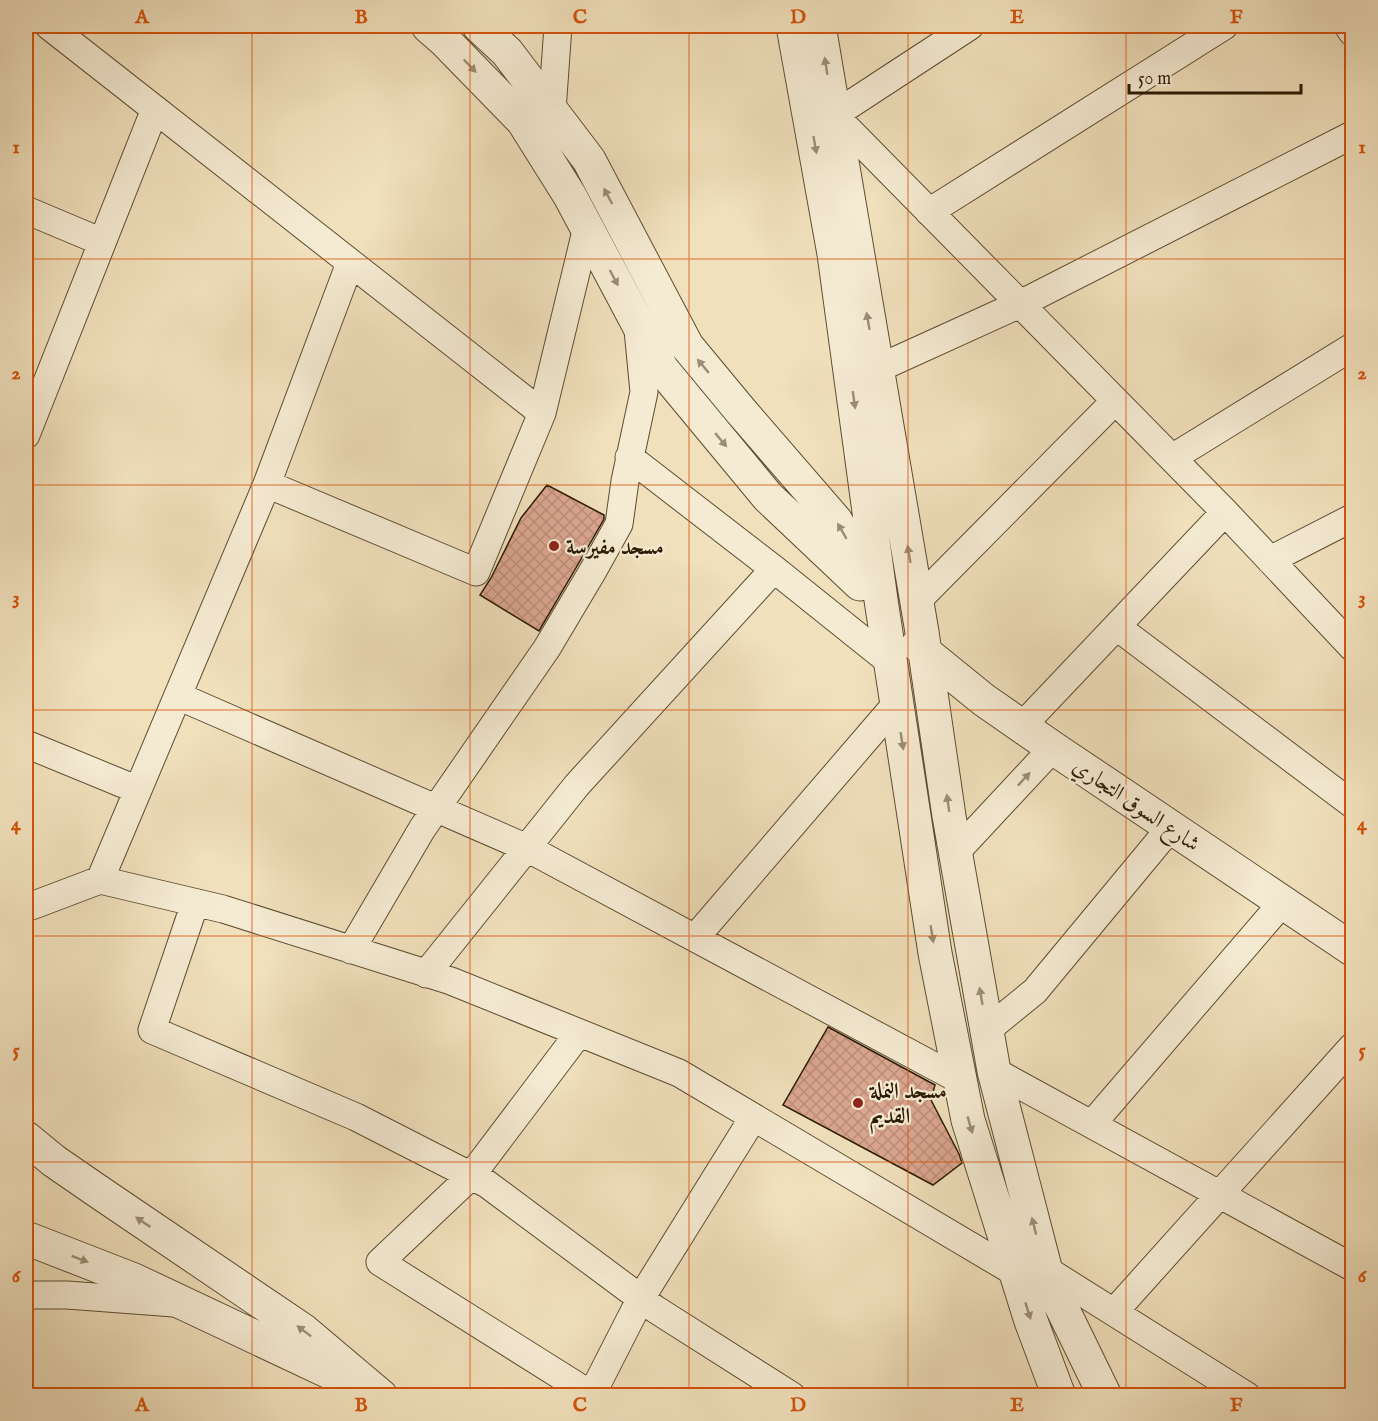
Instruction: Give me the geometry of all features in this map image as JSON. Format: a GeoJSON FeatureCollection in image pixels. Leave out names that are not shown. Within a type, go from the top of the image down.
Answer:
{"type":"FeatureCollection","features":[{"type":"Feature","properties":{"kind":"street"},"geometry":{"type":"LineString","coordinates":[[49,26],[542,413]]}},
{"type":"Feature","properties":{"kind":"street"},"geometry":{"type":"LineString","coordinates":[[428,26],[523,121],[570,196],[662,369],[768,497],[857,582],[881,600],[917,601],[1115,401]]}},
{"type":"Feature","properties":{"kind":"street"},"geometry":{"type":"LineString","coordinates":[[478,26],[507,52],[589,160],[687,346],[836,522],[881,600]]}},
{"type":"Feature","properties":{"kind":"street"},"geometry":{"type":"LineString","coordinates":[[552,111],[558,26]]}},
{"type":"Feature","properties":{"kind":"street"},"geometry":{"type":"LineString","coordinates":[[793,26],[834,254],[881,600],[934,953],[968,1120],[1030,1271],[1048,1279],[1106,1395]]}},
{"type":"Feature","properties":{"kind":"street"},"geometry":{"type":"LineString","coordinates":[[819,26],[926,653],[956,852],[1030,1271],[1031,1321],[1059,1395]]}},
{"type":"Feature","properties":{"kind":"street"},"geometry":{"type":"LineString","coordinates":[[834,115],[970,26]]}},
{"type":"Feature","properties":{"kind":"street"},"geometry":{"type":"LineString","coordinates":[[929,212],[1224,26]]}},
{"type":"Feature","properties":{"kind":"street"},"geometry":{"type":"LineString","coordinates":[[1348,26],[1353,32]]}},
{"type":"Feature","properties":{"kind":"street"},"geometry":{"type":"LineString","coordinates":[[26,432],[155,109]]}},
{"type":"Feature","properties":{"kind":"street"},"geometry":{"type":"LineString","coordinates":[[834,115],[1225,512],[1353,647]]}},
{"type":"Feature","properties":{"kind":"street"},"geometry":{"type":"LineString","coordinates":[[877,369],[1020,304],[1353,135]]}},
{"type":"Feature","properties":{"kind":"street"},"geometry":{"type":"LineString","coordinates":[[26,210],[102,242]]}},
{"type":"Feature","properties":{"kind":"street"},"geometry":{"type":"LineString","coordinates":[[267,484],[476,572],[542,413],[587,227]]}},
{"type":"Feature","properties":{"kind":"street"},"geometry":{"type":"LineString","coordinates":[[100,880],[267,484],[350,263]]}},
{"type":"Feature","properties":{"kind":"street"},"geometry":{"type":"LineString","coordinates":[[351,950],[422,829],[547,648],[619,524],[629,457],[644,392],[637,321]]}},
{"type":"Feature","properties":{"kind":"street"},"geometry":{"type":"LineString","coordinates":[[1172,458],[1353,347]]}},
{"type":"Feature","properties":{"kind":"street"},"geometry":{"type":"LineString","coordinates":[[629,457],[890,662]]}},
{"type":"Feature","properties":{"kind":"street"},"geometry":{"type":"LineString","coordinates":[[1022,726],[1225,512]]}},
{"type":"Feature","properties":{"kind":"street"},"geometry":{"type":"LineString","coordinates":[[1270,560],[1353,518]]}},
{"type":"Feature","properties":{"kind":"street"},"geometry":{"type":"LineString","coordinates":[[426,974],[577,785],[774,569]]}},
{"type":"Feature","properties":{"kind":"street","name":"شارع السوق التجاري"},"geometry":{"type":"LineString","coordinates":[[881,600],[926,653],[984,700],[1353,949]]}},
{"type":"Feature","properties":{"kind":"street"},"geometry":{"type":"LineString","coordinates":[[1117,627],[1353,804]]}},
{"type":"Feature","properties":{"kind":"street"},"geometry":{"type":"LineString","coordinates":[[178,696],[527,848],[960,1080]]}},
{"type":"Feature","properties":{"kind":"street"},"geometry":{"type":"LineString","coordinates":[[695,938],[897,703]]}},
{"type":"Feature","properties":{"kind":"street"},"geometry":{"type":"LineString","coordinates":[[26,744],[138,789]]}},
{"type":"Feature","properties":{"kind":"street"},"geometry":{"type":"LineString","coordinates":[[956,852],[1053,748]]}},
{"type":"Feature","properties":{"kind":"street"},"geometry":{"type":"LineString","coordinates":[[987,1030],[1035,991],[1171,827]]}},
{"type":"Feature","properties":{"kind":"street"},"geometry":{"type":"LineString","coordinates":[[26,908],[100,880],[223,909],[451,981],[678,1073],[753,1118],[1030,1271],[1114,1312],[1247,1395]]}},
{"type":"Feature","properties":{"kind":"street"},"geometry":{"type":"LineString","coordinates":[[1092,1124],[1283,902]]}},
{"type":"Feature","properties":{"kind":"street"},"geometry":{"type":"LineString","coordinates":[[195,903],[152,1030],[356,1117],[487,1184],[665,1315],[792,1395]]}},
{"type":"Feature","properties":{"kind":"street"},"geometry":{"type":"LineString","coordinates":[[579,1033],[471,1176],[380,1262],[592,1395],[641,1298],[753,1118]]}},
{"type":"Feature","properties":{"kind":"street"},"geometry":{"type":"LineString","coordinates":[[1114,1312],[1353,1047]]}},
{"type":"Feature","properties":{"kind":"street"},"geometry":{"type":"LineString","coordinates":[[994,1071],[1353,1267]]}},
{"type":"Feature","properties":{"kind":"street"},"geometry":{"type":"LineString","coordinates":[[26,1138],[54,1161],[304,1330],[381,1395]]}},
{"type":"Feature","properties":{"kind":"street"},"geometry":{"type":"LineString","coordinates":[[26,1238],[134,1280],[381,1395]]}},
{"type":"Feature","properties":{"kind":"street"},"geometry":{"type":"LineString","coordinates":[[26,1295],[67,1294],[184,1304]]}},
{"type":"Feature","properties":{"kind":"building","name":"مسجد مفيرسة"},"geometry":{"type":"Polygon","coordinates":[[[547,485],[604,515],[604,519],[539,631],[480,595],[521,518],[547,485]]]}},
{"type":"Feature","properties":{"kind":"building","name":"مسجد النملة القديم"},"geometry":{"type":"Polygon","coordinates":[[[828,1027],[935,1085],[931,1100],[962,1163],[933,1185],[783,1105],[828,1027]]]}},
{"type":"Feature","properties":{"kind":"place","name":"مسجد مفيرسة"},"geometry":{"type":"Point","coordinates":[554,546]}},
{"type":"Feature","properties":{"kind":"place","name":"مسجد النملة القديم"},"geometry":{"type":"Point","coordinates":[858,1103]}}]}
